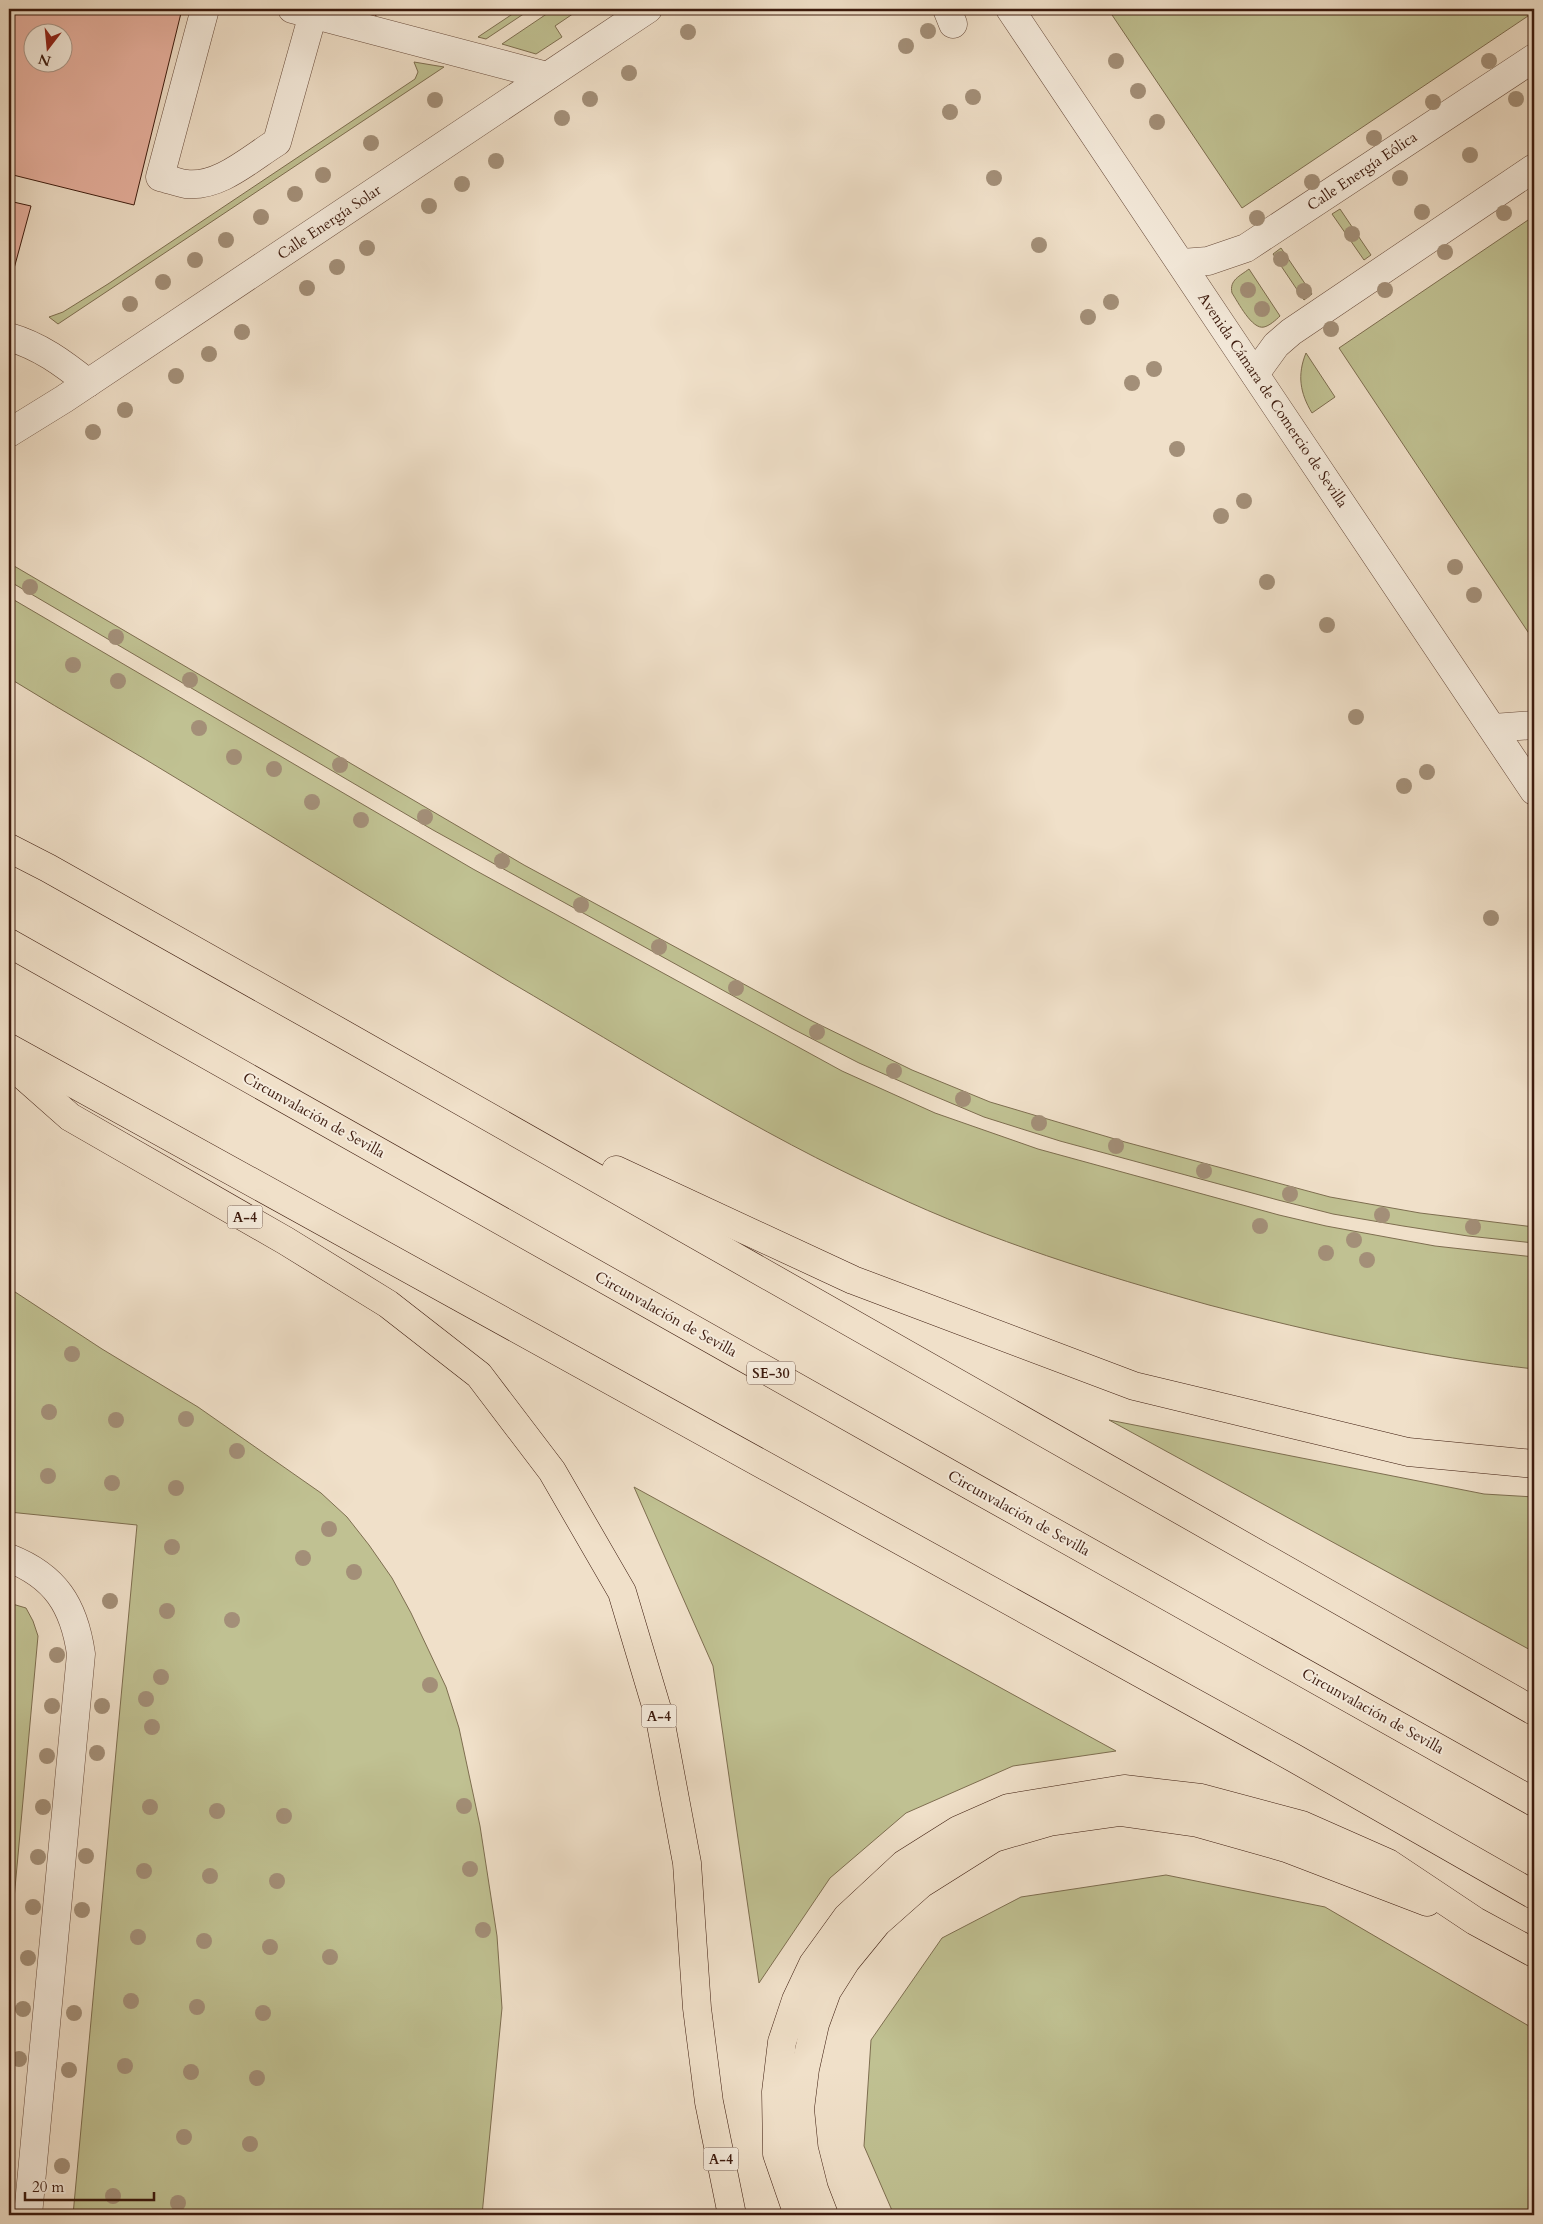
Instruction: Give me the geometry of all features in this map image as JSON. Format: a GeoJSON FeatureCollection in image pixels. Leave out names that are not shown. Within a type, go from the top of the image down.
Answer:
{"type":"FeatureCollection","features":[{"type":"Feature","properties":{"kind":"highway"},"geometry":{"type":"LineString","coordinates":[[9,848],[449,1093],[1010,1415],[1534,1711]]}},
{"type":"Feature","properties":{"kind":"highway","name":"Circunvalación de Sevilla"},"geometry":{"type":"LineString","coordinates":[[9,943],[1534,1802]]}},
{"type":"Feature","properties":{"kind":"highway"},"geometry":{"type":"LineString","coordinates":[[9,1048],[1285,1753],[1534,1895]]}},
{"type":"Feature","properties":{"kind":"highway","name":"A-4"},"geometry":{"type":"LineString","coordinates":[[9,1064],[70,1117],[286,1241],[388,1304],[479,1375],[552,1470],[622,1592],[660,1719],[687,1863],[697,2008],[709,2102],[732,2215]]}},
{"type":"Feature","properties":{"kind":"highway"},"geometry":{"type":"LineString","coordinates":[[449,1093],[853,1280],[1134,1386],[1408,1452],[1534,1464]]}},
{"type":"Feature","properties":{"kind":"highway"},"geometry":{"type":"LineString","coordinates":[[798,2215],[777,2154],[776,2092],[782,2042],[796,2000],[813,1964],[847,1918],[904,1864],[958,1830],[1008,1808],[1124,1789],[1201,1798],[1302,1825],[1388,1863],[1475,1920],[1534,1953]]}},
{"type":"Feature","properties":{"kind":"highway"},"geometry":{"type":"LineString","coordinates":[[824,2215],[814,2189],[804,2149],[800,2109],[805,2069],[815,2024],[827,1992],[846,1961],[877,1923],[921,1884],[994,1838],[1050,1822],[1120,1812],[1198,1823],[1286,1848],[1475,1920]]}},
{"type":"Feature","properties":{"kind":"street"},"geometry":{"type":"LineString","coordinates":[[205,9],[160,176],[186,184],[204,183],[225,175],[277,142],[302,11],[547,76]]}},
{"type":"Feature","properties":{"kind":"street","name":"Calle Energía Solar"},"geometry":{"type":"LineString","coordinates":[[9,433],[88,384],[648,9]]}},
{"type":"Feature","properties":{"kind":"street","name":"Avenida Cámara de Comercio de Sevilla"},"geometry":{"type":"LineString","coordinates":[[1010,9],[1534,791]]}},
{"type":"Feature","properties":{"kind":"street","name":"Calle Energía Eólica"},"geometry":{"type":"LineString","coordinates":[[1182,263],[1208,261],[1246,248],[1534,58]]}},
{"type":"Feature","properties":{"kind":"street"},"geometry":{"type":"LineString","coordinates":[[1255,374],[1276,346],[1291,332],[1534,168]]}},
{"type":"Feature","properties":{"kind":"street"},"geometry":{"type":"LineString","coordinates":[[9,337],[58,358],[88,384]]}},
{"type":"Feature","properties":{"kind":"street"},"geometry":{"type":"LineString","coordinates":[[1493,728],[1534,725]]}},
{"type":"Feature","properties":{"kind":"street"},"geometry":{"type":"LineString","coordinates":[[9,1558],[26,1564],[58,1591],[70,1610],[78,1631],[81,1654],[28,2215]]}},
{"type":"Feature","properties":{"kind":"green space"},"geometry":{"type":"Polygon","coordinates":[[[520,9],[531,9],[486,39],[478,37],[520,9]]]}},
{"type":"Feature","properties":{"kind":"green space"},"geometry":{"type":"Polygon","coordinates":[[[554,9],[580,9],[555,26],[562,37],[536,54],[502,44],[554,9]]]}},
{"type":"Feature","properties":{"kind":"green space"},"geometry":{"type":"Polygon","coordinates":[[[1108,9],[1534,9],[1534,12],[1242,208],[1108,9]]]}},
{"type":"Feature","properties":{"kind":"green space"},"geometry":{"type":"Polygon","coordinates":[[[414,62],[444,67],[58,324],[49,317],[63,312],[108,284],[415,79],[418,72],[414,62]]]}},
{"type":"Feature","properties":{"kind":"green space"},"geometry":{"type":"Polygon","coordinates":[[[1340,209],[1371,255],[1364,260],[1332,214],[1340,209]]]}},
{"type":"Feature","properties":{"kind":"green space"},"geometry":{"type":"Polygon","coordinates":[[[1534,216],[1534,641],[1339,348],[1534,216]]]}},
{"type":"Feature","properties":{"kind":"green space"},"geometry":{"type":"Polygon","coordinates":[[[1281,248],[1312,294],[1304,300],[1273,254],[1281,248]]]}},
{"type":"Feature","properties":{"kind":"green space"},"geometry":{"type":"Polygon","coordinates":[[[1249,269],[1280,316],[1264,327],[1259,327],[1250,320],[1232,293],[1234,282],[1249,269]]]}},
{"type":"Feature","properties":{"kind":"green space"},"geometry":{"type":"Polygon","coordinates":[[[1306,353],[1335,397],[1312,413],[1302,391],[1301,384],[1301,369],[1306,353]]]}},
{"type":"Feature","properties":{"kind":"green space"},"geometry":{"type":"Polygon","coordinates":[[[9,563],[524,865],[810,1020],[912,1070],[990,1102],[1125,1142],[1330,1197],[1420,1213],[1534,1227],[1534,1243],[1468,1236],[1403,1226],[1333,1214],[1278,1200],[1060,1141],[984,1117],[859,1063],[793,1029],[433,830],[9,581],[9,563]]]}},
{"type":"Feature","properties":{"kind":"green space"},"geometry":{"type":"Polygon","coordinates":[[[9,597],[473,869],[842,1071],[935,1113],[1038,1149],[1279,1215],[1326,1226],[1435,1246],[1534,1257],[1534,1369],[1452,1358],[1371,1343],[1168,1294],[1047,1256],[967,1227],[840,1170],[744,1119],[650,1065],[9,678],[9,597]]]}},
{"type":"Feature","properties":{"kind":"green space"},"geometry":{"type":"Polygon","coordinates":[[[9,1288],[102,1349],[198,1407],[321,1493],[347,1517],[369,1545],[392,1578],[411,1613],[446,1687],[459,1728],[480,1826],[497,1936],[502,2008],[482,2215],[73,2215],[137,1525],[9,1512],[9,1288]]]}},
{"type":"Feature","properties":{"kind":"green space"},"geometry":{"type":"Polygon","coordinates":[[[1109,1420],[1484,1494],[1534,1497],[1534,1652],[1109,1420]]]}},
{"type":"Feature","properties":{"kind":"green space"},"geometry":{"type":"Polygon","coordinates":[[[634,1487],[1116,1751],[1013,1766],[906,1813],[830,1878],[759,1983],[713,1666],[634,1487]]]}},
{"type":"Feature","properties":{"kind":"green space"},"geometry":{"type":"Polygon","coordinates":[[[9,1603],[26,1608],[38,1636],[9,1954],[9,1603]]]}},
{"type":"Feature","properties":{"kind":"green space"},"geometry":{"type":"Polygon","coordinates":[[[1166,1875],[1325,1907],[1534,2029],[1534,2215],[894,2215],[864,2146],[871,2040],[942,1938],[1021,1897],[1166,1875]]]}},
{"type":"Feature","properties":{"kind":"building"},"geometry":{"type":"Polygon","coordinates":[[[9,9],[182,9],[134,205],[9,174],[9,9]]]}},
{"type":"Feature","properties":{"kind":"building"},"geometry":{"type":"Polygon","coordinates":[[[326,9],[378,9],[374,21],[326,9]]]}},
{"type":"Feature","properties":{"kind":"building"},"geometry":{"type":"Polygon","coordinates":[[[9,201],[31,206],[9,287],[9,201]]]}}]}
